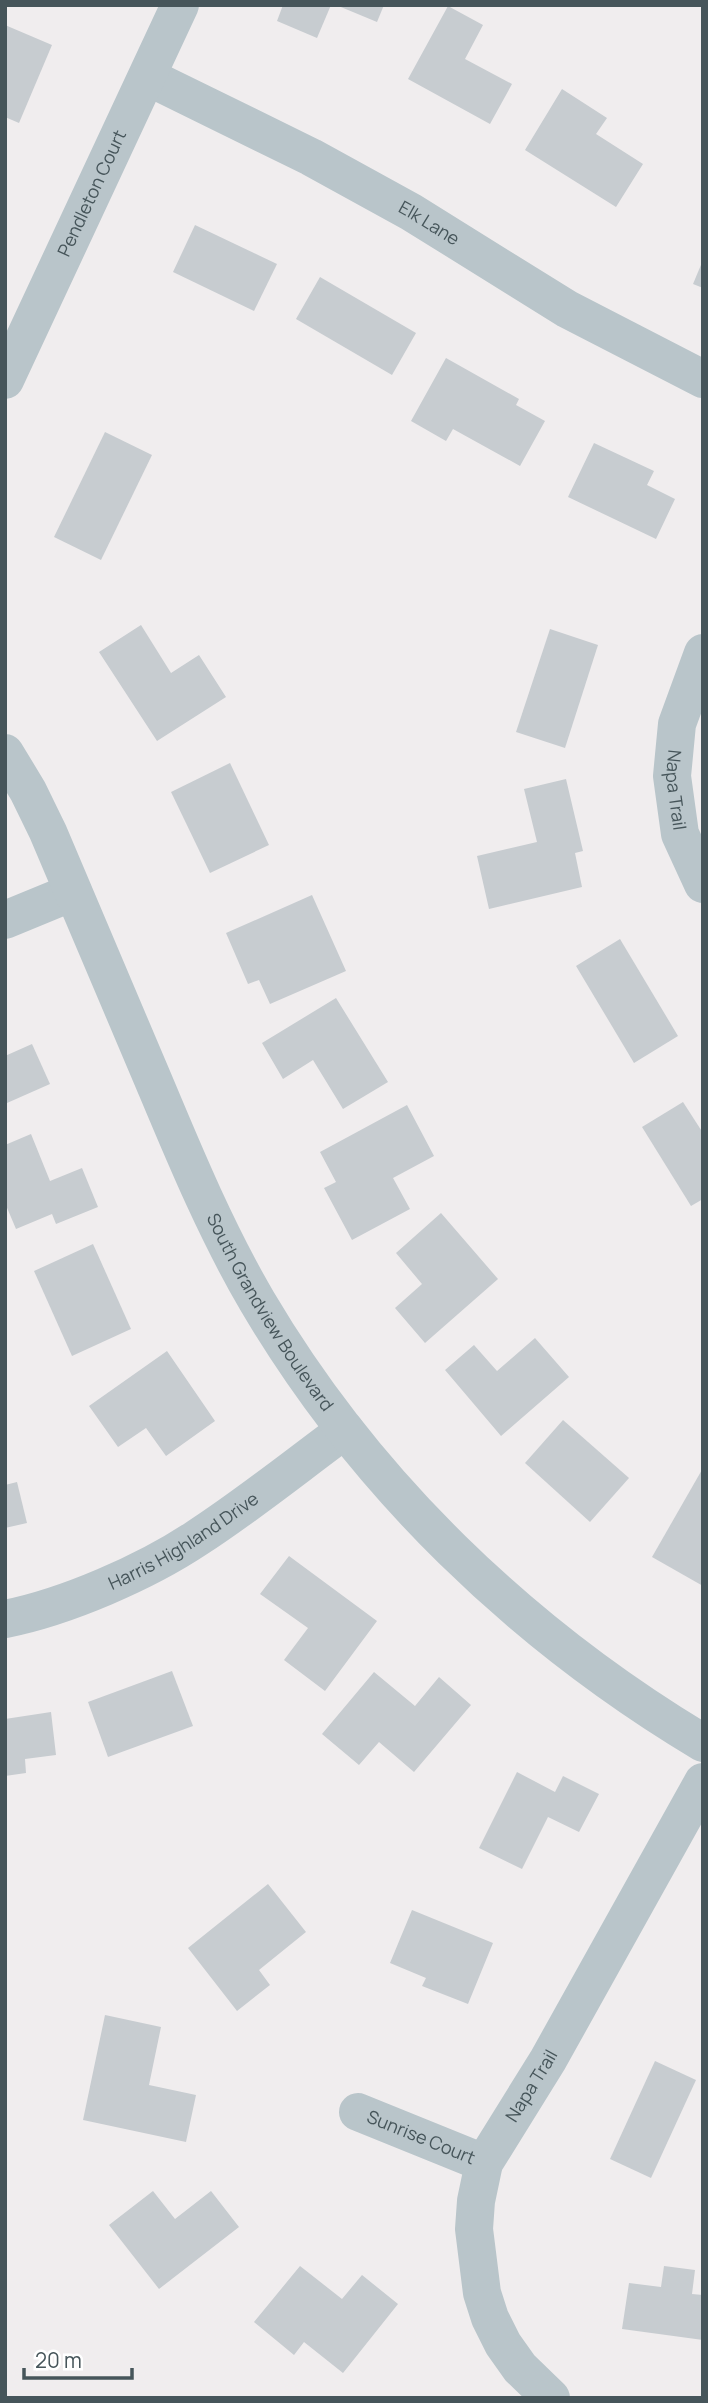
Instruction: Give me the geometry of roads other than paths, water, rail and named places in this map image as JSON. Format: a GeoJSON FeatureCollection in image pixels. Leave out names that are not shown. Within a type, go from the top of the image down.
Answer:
{"type":"FeatureCollection","features":[{"type":"Feature","properties":{"kind":"street","name":"Pendleton Court"},"geometry":{"type":"LineString","coordinates":[[5,380],[180,5]]}},
{"type":"Feature","properties":{"kind":"street","name":"Elk Lane"},"geometry":{"type":"LineString","coordinates":[[148,77],[311,157],[389,200],[567,309],[703,379]]}},
{"type":"Feature","properties":{"kind":"street","name":"Napa Trail"},"geometry":{"type":"LineString","coordinates":[[703,653],[677,724],[672,776],[680,834],[703,884]]}},
{"type":"Feature","properties":{"kind":"street","name":"South Grandview Boulevard"},"geometry":{"type":"LineString","coordinates":[[5,753],[38,811],[206,1206],[257,1300],[308,1379],[357,1447],[441,1539],[503,1598],[598,1675],[703,1743]]}},
{"type":"Feature","properties":{"kind":"street"},"geometry":{"type":"LineString","coordinates":[[5,920],[73,892]]}},
{"type":"Feature","properties":{"kind":"street","name":"Harris Highland Drive"},"geometry":{"type":"LineString","coordinates":[[5,1619],[72,1599],[150,1565],[196,1539],[345,1430]]}},
{"type":"Feature","properties":{"kind":"street","name":"Napa Trail"},"geometry":{"type":"LineString","coordinates":[[551,2398],[520,2368],[503,2344],[490,2318],[482,2293],[474,2229],[476,2201],[484,2163],[548,2060],[703,1782]]}},
{"type":"Feature","properties":{"kind":"street","name":"Sunrise Court"},"geometry":{"type":"LineString","coordinates":[[358,2112],[484,2163]]}}]}
